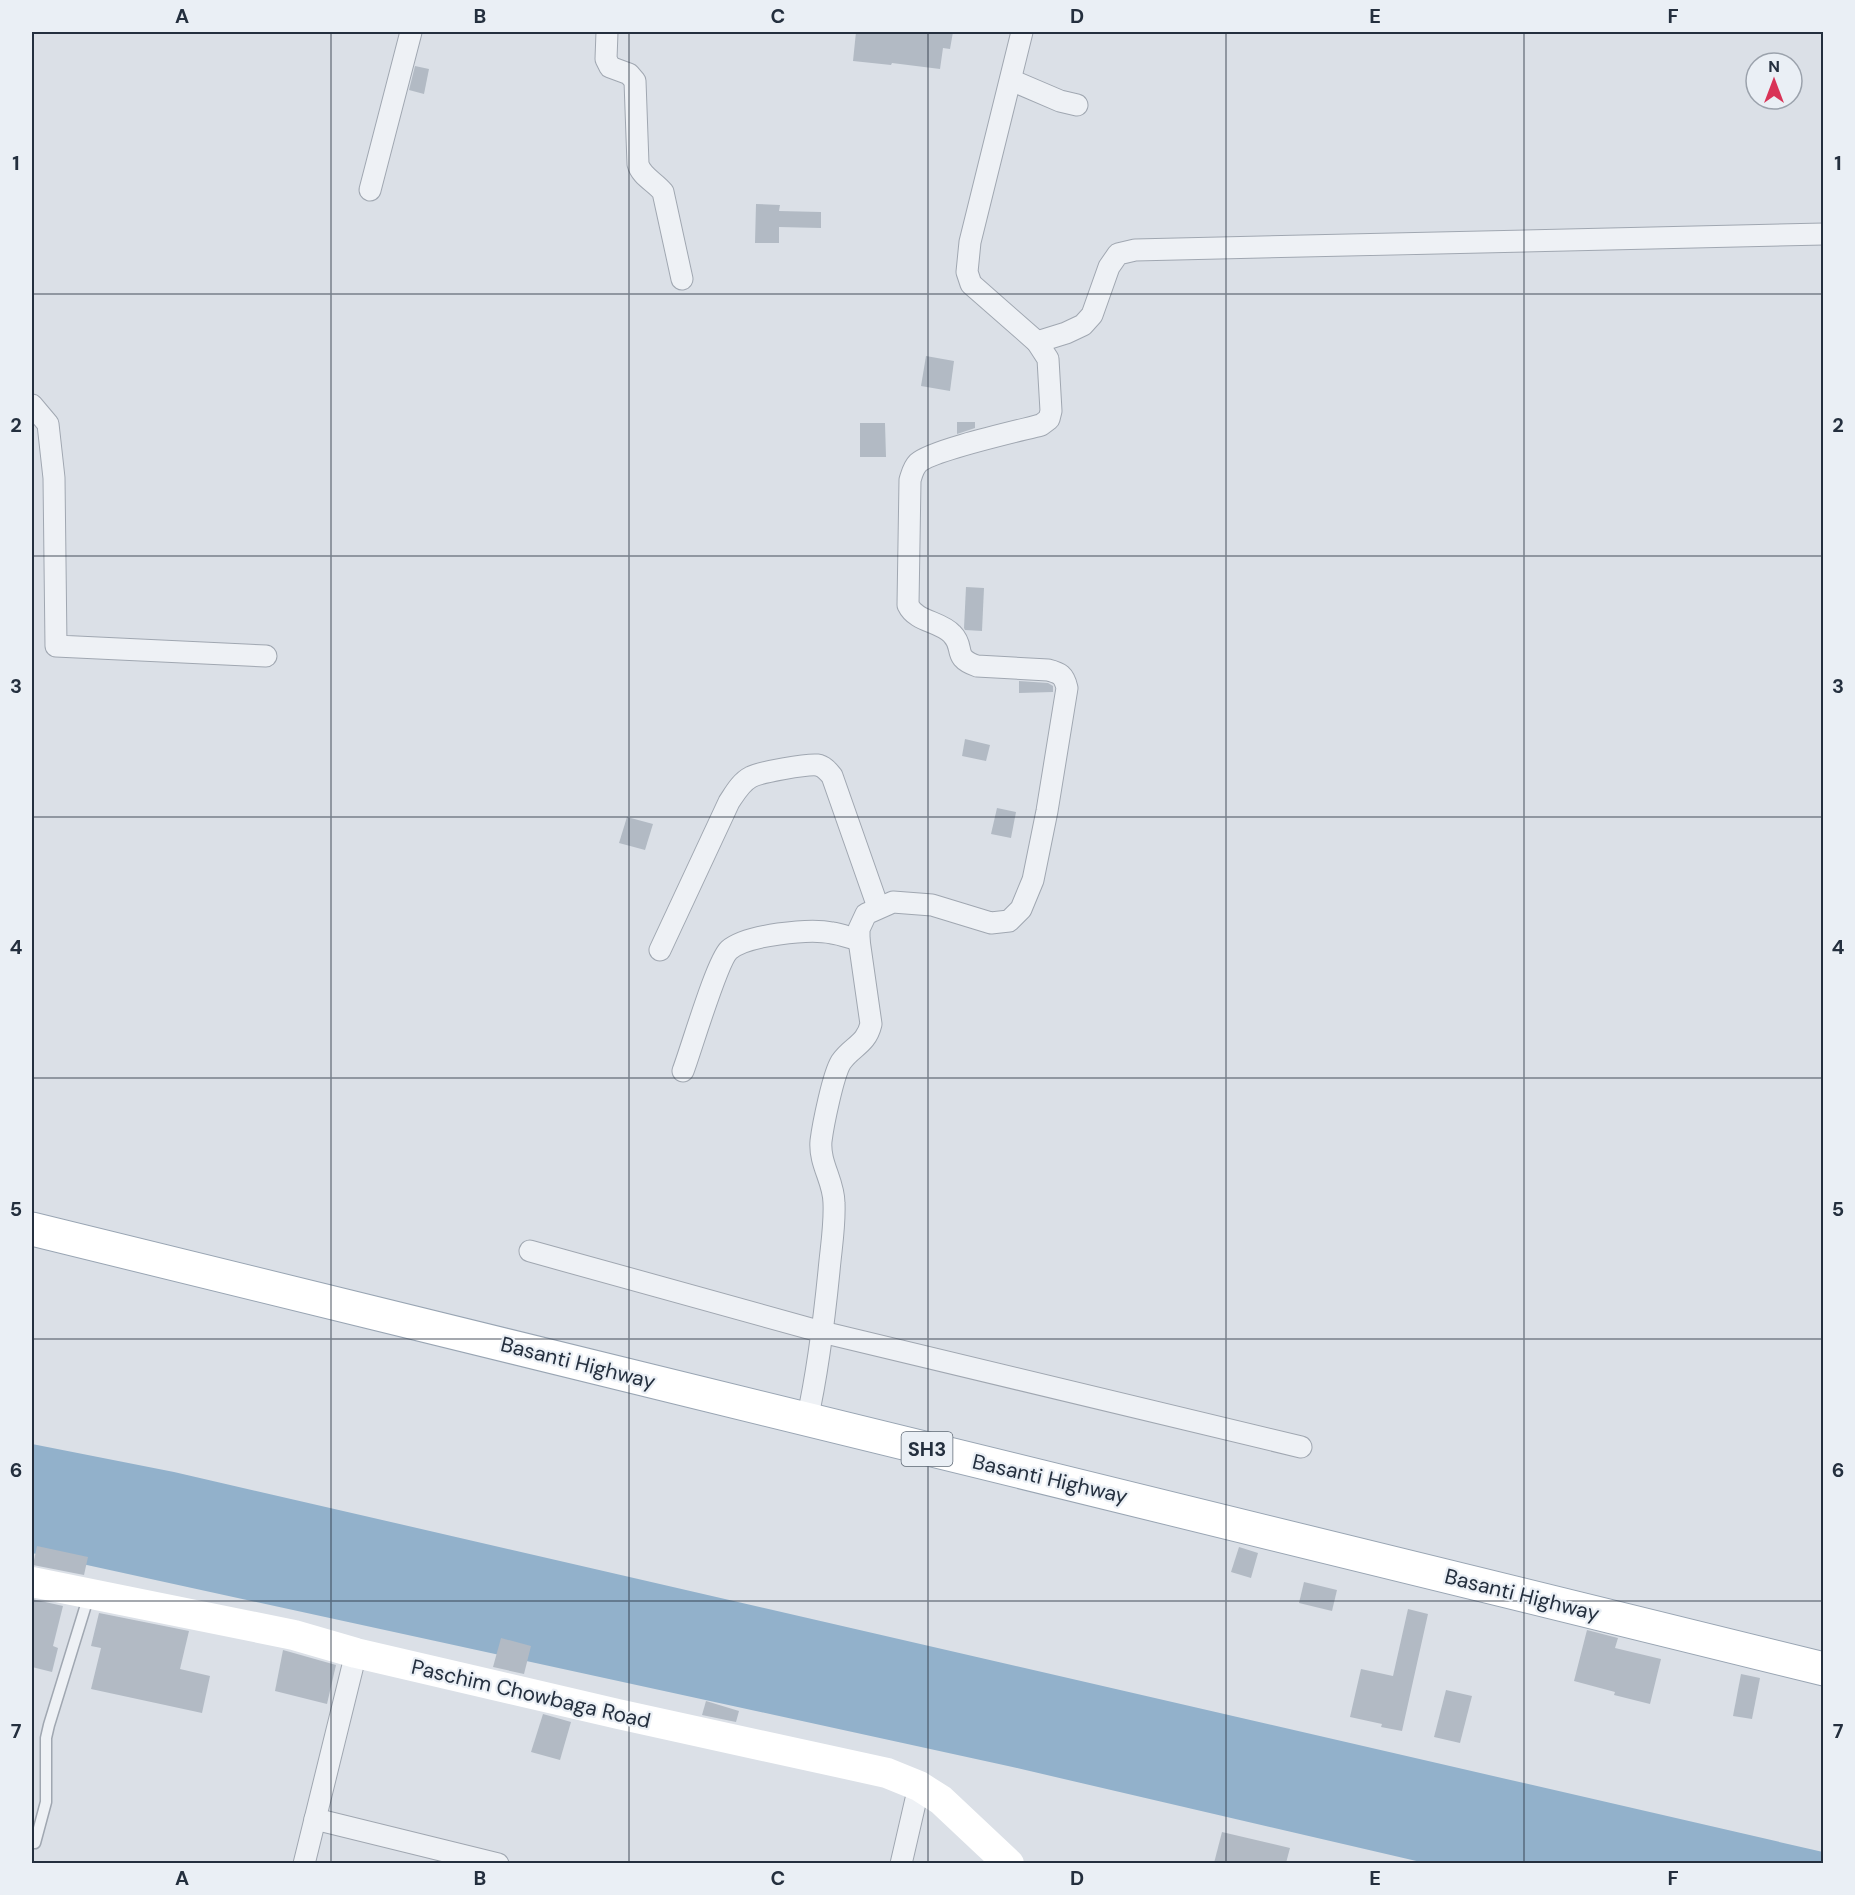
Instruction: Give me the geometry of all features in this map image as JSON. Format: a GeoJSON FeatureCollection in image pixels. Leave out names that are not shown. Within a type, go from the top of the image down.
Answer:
{"type":"FeatureCollection","features":[{"type":"Feature","properties":{"kind":"main road","name":"Basanti Highway"},"geometry":{"type":"LineString","coordinates":[[32,1229],[810,1408],[1236,1523],[1824,1668]]}},
{"type":"Feature","properties":{"kind":"street"},"geometry":{"type":"LineString","coordinates":[[370,190],[411,32]]}},
{"type":"Feature","properties":{"kind":"street"},"geometry":{"type":"LineString","coordinates":[[607,32],[606,59],[610,67],[629,74],[635,81],[638,164],[640,171],[656,182],[663,192],[682,279]]}},
{"type":"Feature","properties":{"kind":"street"},"geometry":{"type":"LineString","coordinates":[[810,1408],[819,1360],[829,1277],[834,1200],[833,1185],[822,1161],[821,1140],[842,1061],[863,1042],[869,1033],[871,1023],[859,928],[866,914],[886,905],[932,905],[991,923],[1009,921],[1021,909],[1033,880],[1067,688],[1065,678],[1060,673],[1048,670],[977,666],[967,663],[960,656],[953,635],[912,612],[908,605],[909,497],[912,472],[927,458],[1041,425],[1049,419],[1051,411],[1048,359],[1037,342],[971,284],[968,272],[970,242],[1022,32]]}},
{"type":"Feature","properties":{"kind":"street"},"geometry":{"type":"LineString","coordinates":[[1011,80],[1060,102],[1077,105]]}},
{"type":"Feature","properties":{"kind":"street"},"geometry":{"type":"LineString","coordinates":[[1037,342],[1083,325],[1092,315],[1109,267],[1118,254],[1135,250],[1824,234]]}},
{"type":"Feature","properties":{"kind":"street"},"geometry":{"type":"LineString","coordinates":[[32,405],[48,424],[54,478],[56,646],[266,656]]}},
{"type":"Feature","properties":{"kind":"street"},"geometry":{"type":"LineString","coordinates":[[660,950],[729,802],[740,785],[751,777],[768,772],[816,765],[825,768],[832,776],[886,905]]}},
{"type":"Feature","properties":{"kind":"street"},"geometry":{"type":"LineString","coordinates":[[683,1071],[728,951],[743,942],[799,932],[832,932],[859,940]]}},
{"type":"Feature","properties":{"kind":"street"},"geometry":{"type":"LineString","coordinates":[[530,1251],[1301,1447]]}},
{"type":"Feature","properties":{"kind":"street","name":"Paschim Chowbaga Road"},"geometry":{"type":"LineString","coordinates":[[32,1582],[294,1635],[356,1653],[607,1712],[887,1773],[919,1786],[941,1800],[1005,1862]]}},
{"type":"Feature","properties":{"kind":"street"},"geometry":{"type":"LineString","coordinates":[[304,1863],[356,1653]]}},
{"type":"Feature","properties":{"kind":"street"},"geometry":{"type":"LineString","coordinates":[[901,1863],[919,1786]]}},
{"type":"Feature","properties":{"kind":"street"},"geometry":{"type":"LineString","coordinates":[[315,1820],[498,1863]]}},
{"type":"Feature","properties":{"kind":"lane"},"geometry":{"type":"LineString","coordinates":[[35,1843],[46,1802],[46,1738],[89,1595]]}},
{"type":"Feature","properties":{"kind":"water"},"geometry":{"type":"Polygon","coordinates":[[[32,1444],[174,1472],[1823,1852],[1823,1863],[1425,1863],[1008,1766],[32,1553],[32,1444]]]}},
{"type":"Feature","properties":{"kind":"building"},"geometry":{"type":"Polygon","coordinates":[[[856,32],[953,32],[950,49],[943,48],[940,69],[853,61],[856,32]]]}},
{"type":"Feature","properties":{"kind":"building"},"geometry":{"type":"Polygon","coordinates":[[[415,66],[429,69],[424,94],[409,90],[415,66]]]}},
{"type":"Feature","properties":{"kind":"building"},"geometry":{"type":"Polygon","coordinates":[[[756,204],[780,205],[779,211],[821,212],[821,228],[779,227],[779,243],[755,243],[756,204]]]}},
{"type":"Feature","properties":{"kind":"building"},"geometry":{"type":"Polygon","coordinates":[[[926,356],[954,361],[950,391],[921,386],[926,356]]]}},
{"type":"Feature","properties":{"kind":"building"},"geometry":{"type":"Polygon","coordinates":[[[957,422],[975,422],[975,428],[957,434],[957,422]]]}},
{"type":"Feature","properties":{"kind":"building"},"geometry":{"type":"Polygon","coordinates":[[[860,423],[885,423],[886,457],[860,457],[860,423]]]}},
{"type":"Feature","properties":{"kind":"building"},"geometry":{"type":"Polygon","coordinates":[[[966,587],[984,588],[982,631],[965,630],[964,628],[966,587]]]}},
{"type":"Feature","properties":{"kind":"building"},"geometry":{"type":"Polygon","coordinates":[[[1019,681],[1048,683],[1053,686],[1053,692],[1019,693],[1019,681]]]}},
{"type":"Feature","properties":{"kind":"building"},"geometry":{"type":"Polygon","coordinates":[[[965,739],[990,745],[986,761],[962,756],[965,739]]]}},
{"type":"Feature","properties":{"kind":"building"},"geometry":{"type":"Polygon","coordinates":[[[997,808],[1016,812],[1011,838],[991,834],[997,808]]]}},
{"type":"Feature","properties":{"kind":"building"},"geometry":{"type":"Polygon","coordinates":[[[627,817],[653,824],[645,850],[619,843],[627,817]]]}},
{"type":"Feature","properties":{"kind":"building"},"geometry":{"type":"Polygon","coordinates":[[[37,1546],[88,1557],[84,1575],[33,1565],[37,1546]]]}},
{"type":"Feature","properties":{"kind":"building"},"geometry":{"type":"Polygon","coordinates":[[[1239,1547],[1258,1553],[1251,1578],[1231,1572],[1239,1547]]]}},
{"type":"Feature","properties":{"kind":"building"},"geometry":{"type":"Polygon","coordinates":[[[1304,1582],[1337,1590],[1332,1611],[1299,1603],[1304,1582]]]}},
{"type":"Feature","properties":{"kind":"building"},"geometry":{"type":"Polygon","coordinates":[[[32,1599],[63,1606],[53,1646],[58,1648],[52,1672],[32,1667],[32,1599]]]}},
{"type":"Feature","properties":{"kind":"building"},"geometry":{"type":"Polygon","coordinates":[[[1408,1609],[1428,1614],[1402,1731],[1350,1717],[1361,1669],[1393,1676],[1408,1609]]]}},
{"type":"Feature","properties":{"kind":"building"},"geometry":{"type":"Polygon","coordinates":[[[99,1613],[189,1631],[180,1669],[210,1676],[202,1713],[91,1689],[101,1648],[91,1646],[99,1613]]]}},
{"type":"Feature","properties":{"kind":"building"},"geometry":{"type":"Polygon","coordinates":[[[1587,1630],[1618,1638],[1615,1648],[1661,1659],[1650,1704],[1614,1695],[1615,1692],[1574,1681],[1587,1630]]]}},
{"type":"Feature","properties":{"kind":"building"},"geometry":{"type":"Polygon","coordinates":[[[501,1638],[531,1646],[524,1674],[493,1667],[501,1638]]]}},
{"type":"Feature","properties":{"kind":"building"},"geometry":{"type":"Polygon","coordinates":[[[283,1650],[336,1665],[327,1704],[275,1691],[283,1650]]]}},
{"type":"Feature","properties":{"kind":"building"},"geometry":{"type":"Polygon","coordinates":[[[1741,1674],[1760,1678],[1752,1719],[1733,1716],[1741,1674]]]}},
{"type":"Feature","properties":{"kind":"building"},"geometry":{"type":"Polygon","coordinates":[[[1446,1690],[1472,1696],[1460,1743],[1434,1737],[1446,1690]]]}},
{"type":"Feature","properties":{"kind":"building"},"geometry":{"type":"Polygon","coordinates":[[[706,1701],[739,1711],[736,1722],[702,1715],[706,1701]]]}},
{"type":"Feature","properties":{"kind":"building"},"geometry":{"type":"Polygon","coordinates":[[[543,1714],[571,1722],[560,1760],[531,1752],[543,1714]]]}},
{"type":"Feature","properties":{"kind":"building"},"geometry":{"type":"Polygon","coordinates":[[[1222,1832],[1290,1848],[1286,1863],[1214,1863],[1222,1832]]]}}]}
